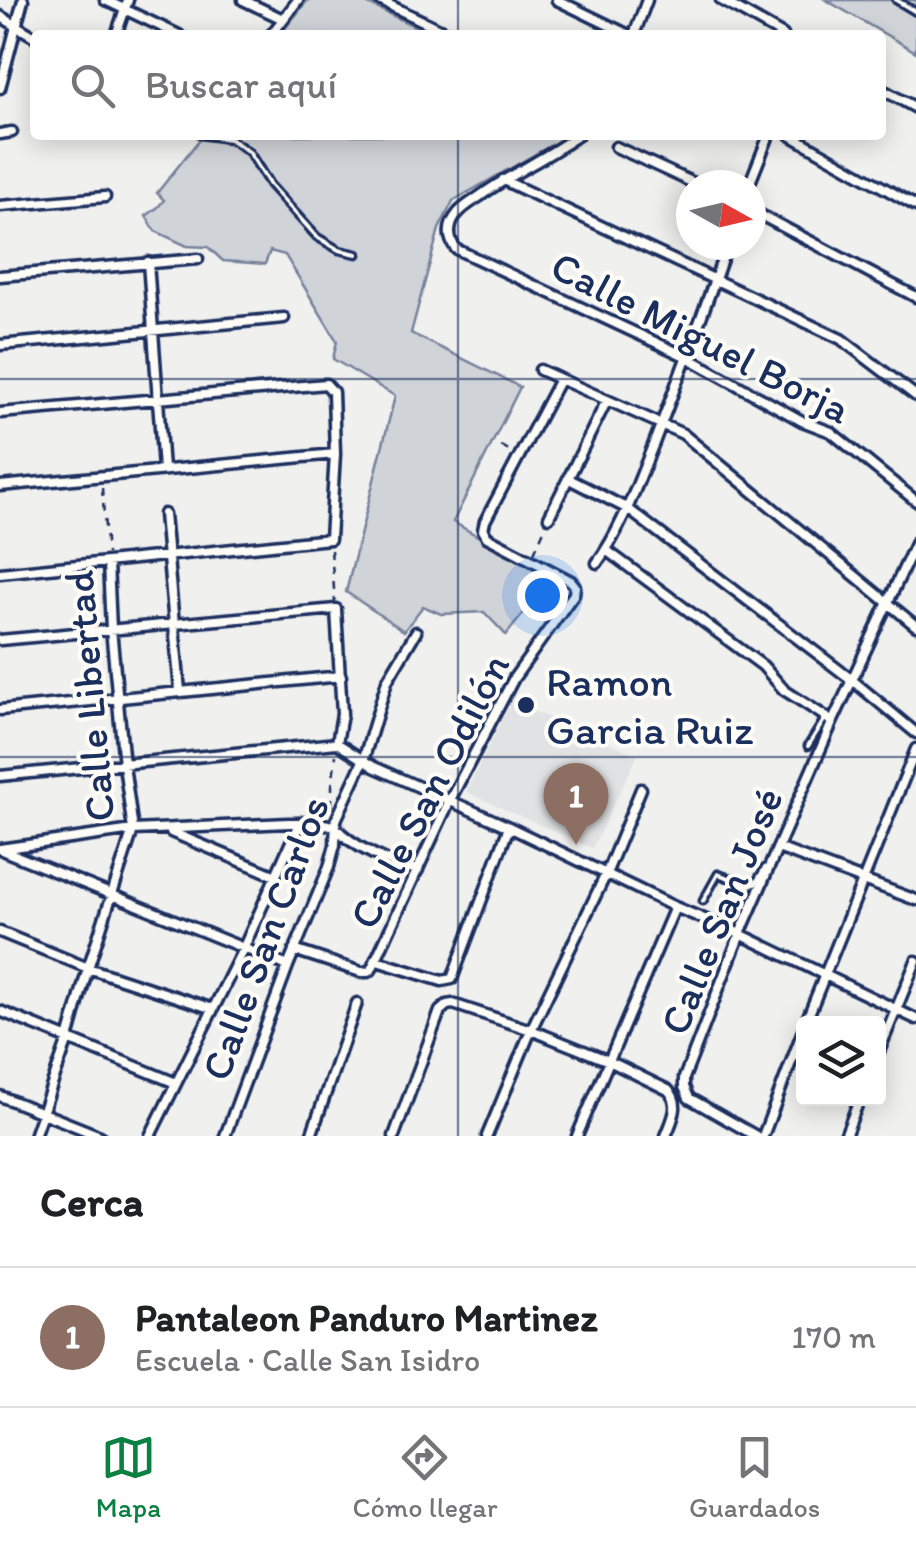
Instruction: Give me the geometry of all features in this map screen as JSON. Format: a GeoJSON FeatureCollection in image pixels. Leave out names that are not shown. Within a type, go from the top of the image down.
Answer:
{"type":"FeatureCollection","features":[{"type":"Feature","properties":{"kind":"street"},"geometry":{"type":"LineString","coordinates":[[0,88],[23,0]]}},
{"type":"Feature","properties":{"kind":"street"},"geometry":{"type":"LineString","coordinates":[[105,0],[126,5],[170,30]]}},
{"type":"Feature","properties":{"kind":"street"},"geometry":{"type":"LineString","coordinates":[[244,0],[283,20]]}},
{"type":"Feature","properties":{"kind":"street"},"geometry":{"type":"LineString","coordinates":[[275,30],[298,0]]}},
{"type":"Feature","properties":{"kind":"street"},"geometry":{"type":"LineString","coordinates":[[379,0],[442,30]]}},
{"type":"Feature","properties":{"kind":"street"},"geometry":{"type":"LineString","coordinates":[[557,0],[621,30]]}},
{"type":"Feature","properties":{"kind":"street"},"geometry":{"type":"LineString","coordinates":[[634,30],[647,0]]}},
{"type":"Feature","properties":{"kind":"street"},"geometry":{"type":"LineString","coordinates":[[721,0],[774,30]]}},
{"type":"Feature","properties":{"kind":"street"},"geometry":{"type":"LineString","coordinates":[[118,30],[126,5]]}},
{"type":"Feature","properties":{"kind":"street"},"geometry":{"type":"LineString","coordinates":[[0,16],[30,34]]}},
{"type":"Feature","properties":{"kind":"street"},"geometry":{"type":"LineString","coordinates":[[886,92],[916,108]]}},
{"type":"Feature","properties":{"kind":"street"},"geometry":{"type":"LineString","coordinates":[[0,134],[12,132]]}},
{"type":"Feature","properties":{"kind":"street"},"geometry":{"type":"LineString","coordinates":[[502,180],[570,140]]}},
{"type":"Feature","properties":{"kind":"street"},"geometry":{"type":"LineString","coordinates":[[755,170],[767,140]]}},
{"type":"Feature","properties":{"kind":"street"},"geometry":{"type":"LineString","coordinates":[[799,140],[916,206]]}},
{"type":"Feature","properties":{"kind":"street"},"geometry":{"type":"LineString","coordinates":[[616,147],[676,175]]}},
{"type":"Feature","properties":{"kind":"street"},"geometry":{"type":"LineString","coordinates":[[502,180],[841,339],[916,396]]}},
{"type":"Feature","properties":{"kind":"street","name":"Calle Miguel Borja"},"geometry":{"type":"LineString","coordinates":[[502,180],[459,212],[450,230],[450,240],[456,248],[687,358],[836,436],[916,501]]}},
{"type":"Feature","properties":{"kind":"street"},"geometry":{"type":"LineString","coordinates":[[0,206],[105,197]]}},
{"type":"Feature","properties":{"kind":"street"},"geometry":{"type":"LineString","coordinates":[[766,218],[916,298]]}},
{"type":"Feature","properties":{"kind":"street"},"geometry":{"type":"LineString","coordinates":[[0,276],[198,259]]}},
{"type":"Feature","properties":{"kind":"street"},"geometry":{"type":"LineString","coordinates":[[597,563],[628,509],[722,260]]}},
{"type":"Feature","properties":{"kind":"street"},"geometry":{"type":"LineString","coordinates":[[148,262],[163,469]]}},
{"type":"Feature","properties":{"kind":"street"},"geometry":{"type":"LineString","coordinates":[[0,345],[284,318]]}},
{"type":"Feature","properties":{"kind":"street"},"geometry":{"type":"LineString","coordinates":[[540,370],[683,434],[916,626]]}},
{"type":"Feature","properties":{"kind":"street"},"geometry":{"type":"LineString","coordinates":[[530,561],[486,536],[483,530],[560,379]]}},
{"type":"Feature","properties":{"kind":"street"},"geometry":{"type":"LineString","coordinates":[[0,413],[329,385],[333,392],[334,454],[330,539],[0,573]]}},
{"type":"Feature","properties":{"kind":"street"},"geometry":{"type":"LineString","coordinates":[[550,517],[607,400]]}},
{"type":"Feature","properties":{"kind":"street"},"geometry":{"type":"LineString","coordinates":[[0,486],[334,454]]}},
{"type":"Feature","properties":{"kind":"street"},"geometry":{"type":"LineString","coordinates":[[568,480],[628,509],[916,733]]}},
{"type":"Feature","properties":{"kind":"street"},"geometry":{"type":"LineString","coordinates":[[164,514],[180,691]]}},
{"type":"Feature","properties":{"kind":"street","name":"Calle San José"},"geometry":{"type":"LineString","coordinates":[[756,1136],[689,1098],[684,1078],[829,720],[852,680],[916,542]]}},
{"type":"Feature","properties":{"kind":"street"},"geometry":{"type":"LineString","coordinates":[[606,550],[763,666],[784,690],[829,720]]}},
{"type":"Feature","properties":{"kind":"street","name":"Calle San Odilón"},"geometry":{"type":"LineString","coordinates":[[294,950],[361,972],[368,972],[377,961],[450,800],[514,678],[574,594],[571,581],[530,561]]}},
{"type":"Feature","properties":{"kind":"street","name":"Calle Libertad"},"geometry":{"type":"LineString","coordinates":[[34,1136],[134,830],[124,765],[108,563]]}},
{"type":"Feature","properties":{"kind":"street"},"geometry":{"type":"LineString","coordinates":[[0,640],[336,608]]}},
{"type":"Feature","properties":{"kind":"street","name":"Calle San Carlos"},"geometry":{"type":"LineString","coordinates":[[336,608],[342,714],[339,745]]}},
{"type":"Feature","properties":{"kind":"street","name":"Calle San Carlos"},"geometry":{"type":"LineString","coordinates":[[225,1136],[333,853],[335,823],[362,760],[388,681],[416,632]]}},
{"type":"Feature","properties":{"kind":"street"},"geometry":{"type":"LineString","coordinates":[[0,710],[341,676]]}},
{"type":"Feature","properties":{"kind":"street"},"geometry":{"type":"LineString","coordinates":[[0,776],[339,745],[362,760],[916,1018]]}},
{"type":"Feature","properties":{"kind":"street"},"geometry":{"type":"LineString","coordinates":[[808,1016],[916,749]]}},
{"type":"Feature","properties":{"kind":"street"},"geometry":{"type":"LineString","coordinates":[[487,1136],[531,1030],[606,874],[640,789]]}},
{"type":"Feature","properties":{"kind":"street"},"geometry":{"type":"LineString","coordinates":[[150,1136],[302,822]]}},
{"type":"Feature","properties":{"kind":"street"},"geometry":{"type":"LineString","coordinates":[[0,849],[134,830],[335,823],[348,840],[400,866],[418,870]]}},
{"type":"Feature","properties":{"kind":"street"},"geometry":{"type":"LineString","coordinates":[[377,961],[442,982],[450,981],[508,827]]}},
{"type":"Feature","properties":{"kind":"street"},"geometry":{"type":"LineString","coordinates":[[167,830],[276,876]]}},
{"type":"Feature","properties":{"kind":"street"},"geometry":{"type":"LineString","coordinates":[[778,848],[916,900]]}},
{"type":"Feature","properties":{"kind":"street"},"geometry":{"type":"LineString","coordinates":[[0,849],[288,966]]}},
{"type":"Feature","properties":{"kind":"street"},"geometry":{"type":"LineString","coordinates":[[577,1136],[675,907]]}},
{"type":"Feature","properties":{"kind":"street"},"geometry":{"type":"LineString","coordinates":[[0,932],[88,968],[213,1009]]}},
{"type":"Feature","properties":{"kind":"street"},"geometry":{"type":"LineString","coordinates":[[886,1035],[916,961]]}},
{"type":"Feature","properties":{"kind":"street"},"geometry":{"type":"LineString","coordinates":[[311,1136],[357,1004]]}},
{"type":"Feature","properties":{"kind":"street"},"geometry":{"type":"LineString","coordinates":[[394,1136],[440,1011],[448,1005],[531,1030],[608,1061]]}},
{"type":"Feature","properties":{"kind":"street"},"geometry":{"type":"LineString","coordinates":[[0,1011],[176,1084]]}},
{"type":"Feature","properties":{"kind":"street"},"geometry":{"type":"LineString","coordinates":[[763,1136],[796,1047]]}},
{"type":"Feature","properties":{"kind":"street","name":"Calle San José"},"geometry":{"type":"LineString","coordinates":[[608,1061],[668,1090],[676,1107],[666,1136]]}},
{"type":"Feature","properties":{"kind":"street"},"geometry":{"type":"LineString","coordinates":[[0,1096],[100,1136]]}},
{"type":"Feature","properties":{"kind":"street"},"geometry":{"type":"LineString","coordinates":[[845,1136],[857,1106]]}},
{"type":"Feature","properties":{"kind":"lane"},"geometry":{"type":"LineString","coordinates":[[896,0],[916,12]]}},
{"type":"Feature","properties":{"kind":"lane"},"geometry":{"type":"LineString","coordinates":[[232,140],[249,152],[270,184],[317,238],[339,250],[358,254]]}},
{"type":"Feature","properties":{"kind":"lane"},"geometry":{"type":"LineString","coordinates":[[808,746],[829,720]]}},
{"type":"Feature","properties":{"kind":"lane"},"geometry":{"type":"LineString","coordinates":[[703,901],[720,873],[753,885],[778,848]]}},
{"type":"Feature","properties":{"kind":"path"},"geometry":{"type":"LineString","coordinates":[[501,446],[520,456]]}},
{"type":"Feature","properties":{"kind":"path","name":"Calle Libertad"},"geometry":{"type":"LineString","coordinates":[[101,476],[108,563]]}},
{"type":"Feature","properties":{"kind":"path"},"geometry":{"type":"LineString","coordinates":[[530,561],[550,517]]}},
{"type":"Feature","properties":{"kind":"path"},"geometry":{"type":"LineString","coordinates":[[330,539],[336,608]]}},
{"type":"Feature","properties":{"kind":"path"},"geometry":{"type":"LineString","coordinates":[[335,823],[332,786],[339,745]]}},
{"type":"Feature","properties":{"kind":"shaded area"},"geometry":{"type":"Polygon","coordinates":[[[308,0],[360,0],[423,30],[284,30],[308,0]]]}},
{"type":"Feature","properties":{"kind":"shaded area"},"geometry":{"type":"Polygon","coordinates":[[[826,0],[916,0],[916,52],[886,35],[886,30],[878,30],[826,0]]]}},
{"type":"Feature","properties":{"kind":"shaded area"},"geometry":{"type":"Polygon","coordinates":[[[199,140],[560,140],[453,201],[439,229],[411,333],[520,387],[453,522],[552,578],[506,635],[484,612],[441,614],[423,606],[404,631],[346,592],[395,396],[333,359],[337,341],[285,255],[270,251],[265,264],[223,261],[208,247],[187,246],[155,231],[146,216],[164,200],[157,193],[199,140]]]}},
{"type":"Feature","properties":{"kind":"shaded area"},"geometry":{"type":"Polygon","coordinates":[[[511,702],[638,755],[592,848],[466,792],[511,702]]]}},
{"type":"Feature","properties":{"kind":"place","name":"Ramon Garcia Ruiz"},"geometry":{"type":"Point","coordinates":[526,705]}},
{"type":"Feature","properties":{"kind":"place","name":"Pantaleon Panduro Martinez"},"geometry":{"type":"Point","coordinates":[576,845]}}]}
